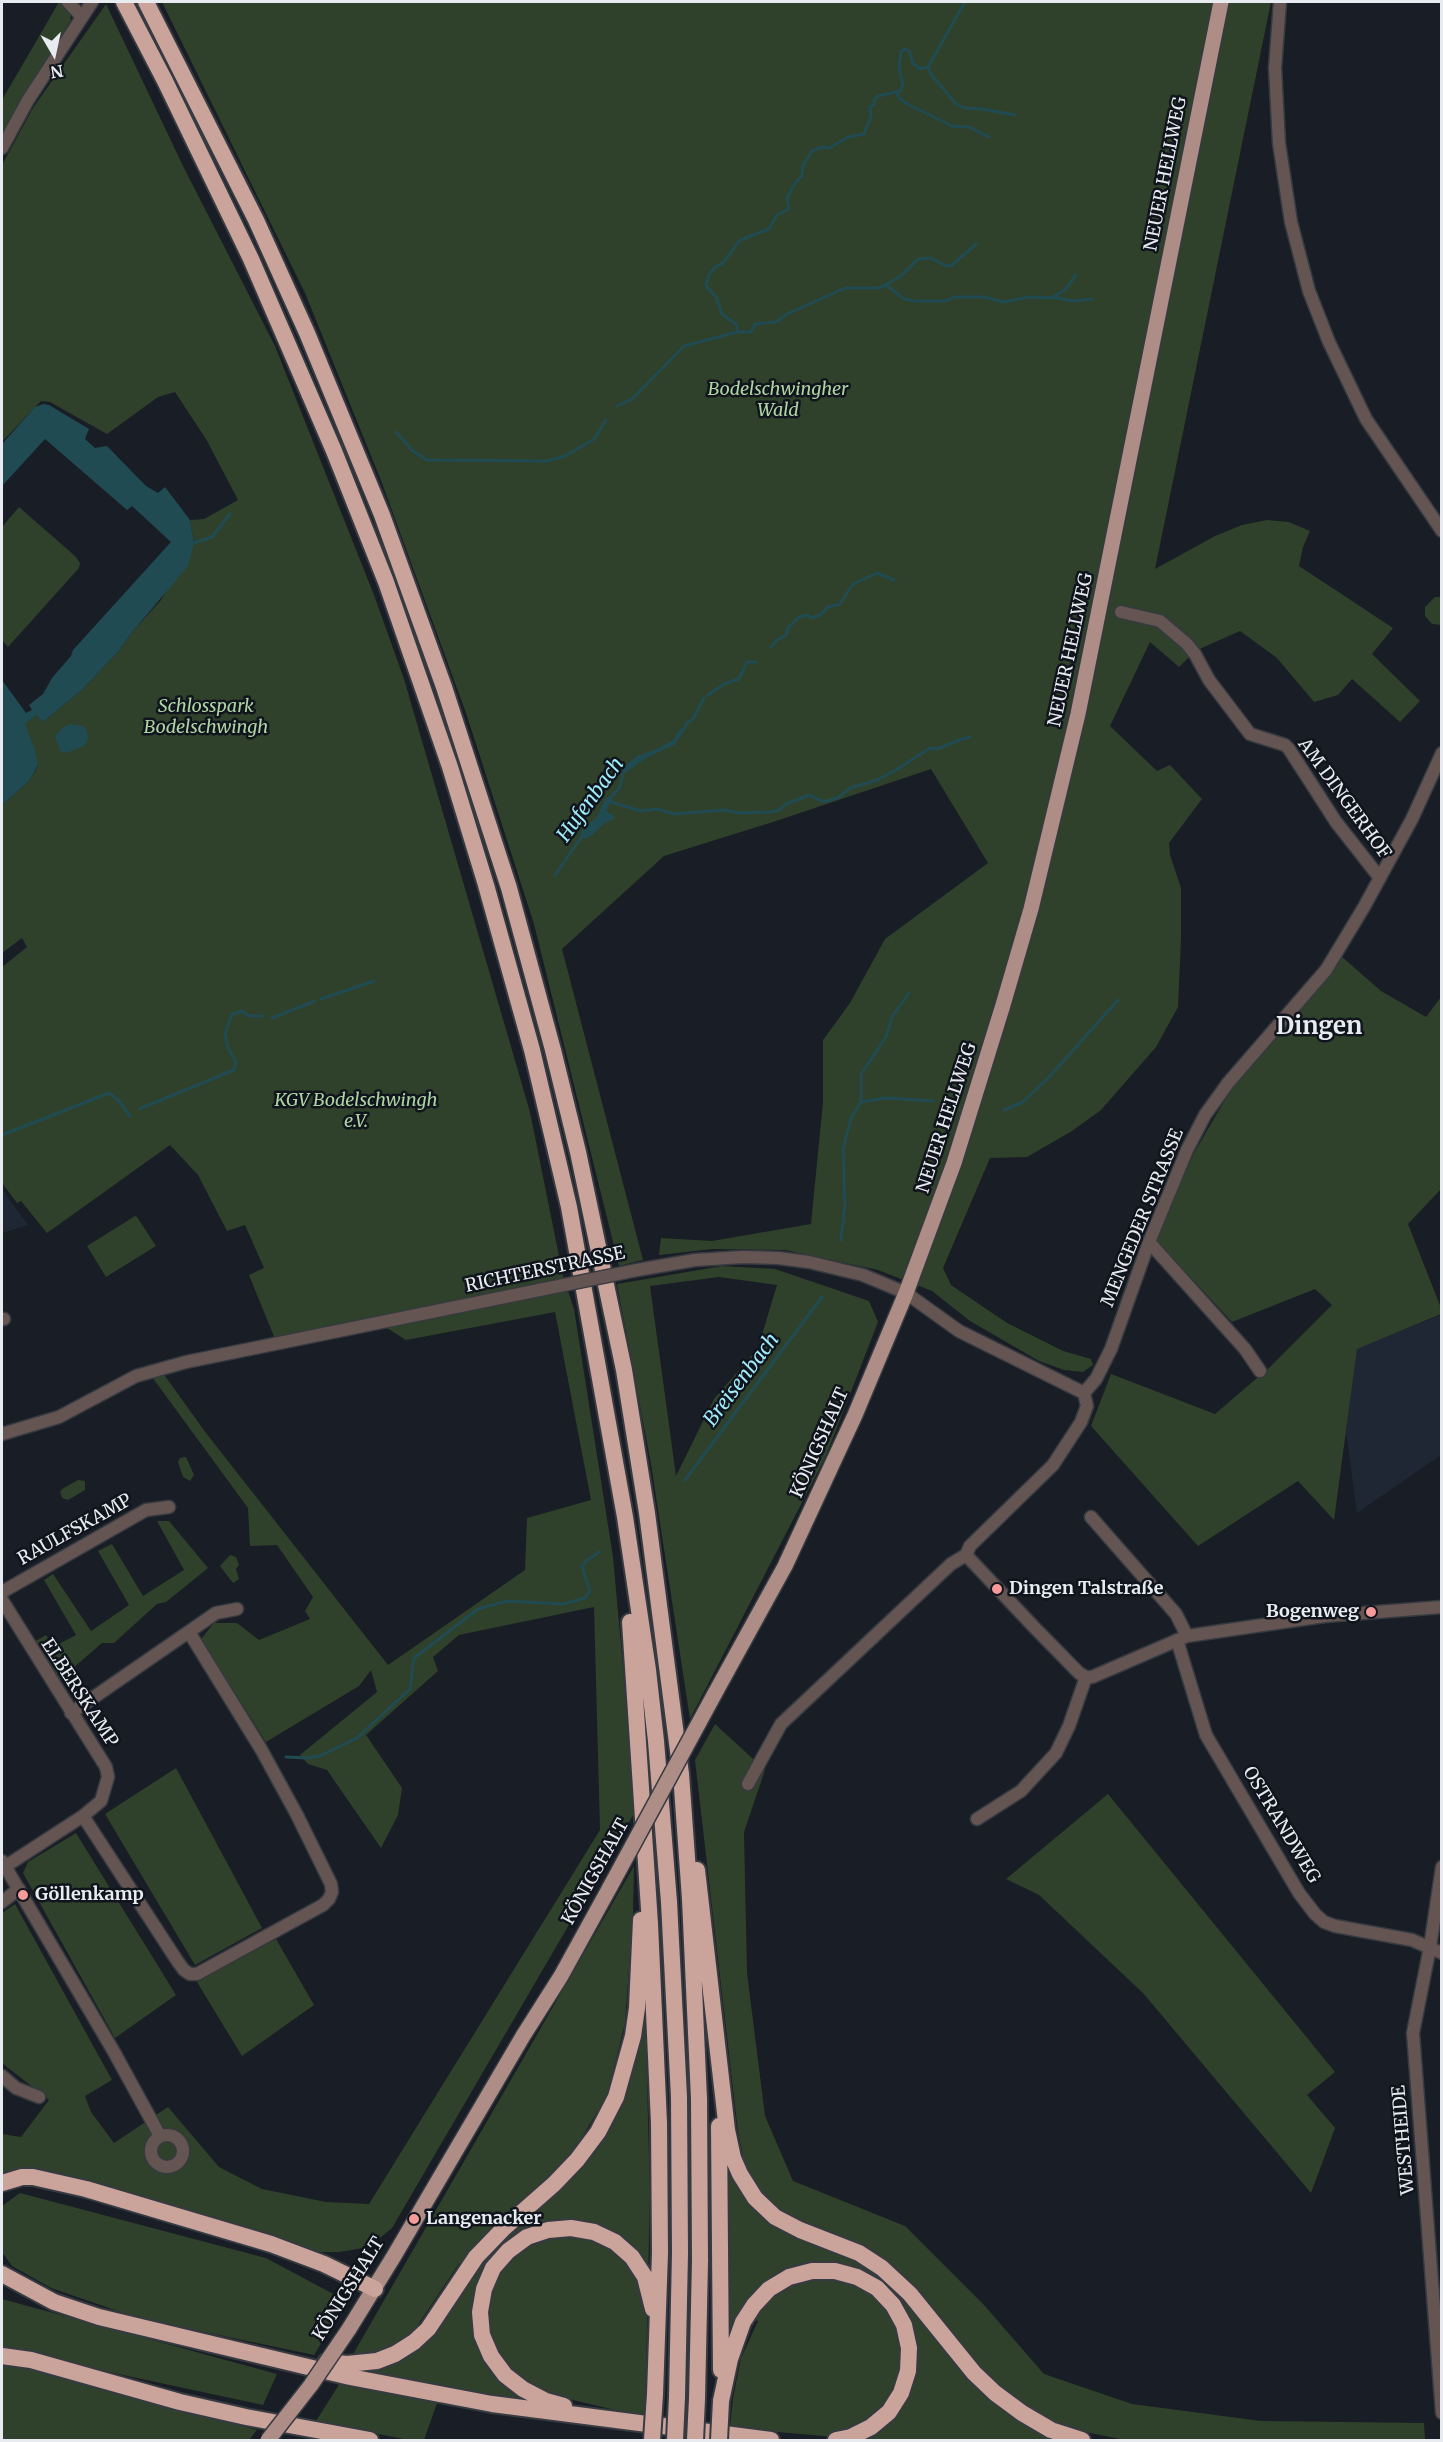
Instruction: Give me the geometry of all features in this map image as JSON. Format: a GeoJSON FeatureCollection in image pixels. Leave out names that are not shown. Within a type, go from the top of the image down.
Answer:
{"type":"FeatureCollection","features":[{"type":"Feature","properties":{"kind":"highway"},"geometry":{"type":"LineString","coordinates":[[124,2],[209,169],[287,341],[386,582],[450,767],[486,885],[532,1050],[569,1206],[625,1517],[648,1670],[669,1902],[680,2155],[675,2440]]}},
{"type":"Feature","properties":{"kind":"highway"},"geometry":{"type":"LineString","coordinates":[[146,2],[223,152],[307,333],[382,515],[444,687],[509,888],[578,1152],[624,1370],[649,1525],[681,1774],[702,1894],[715,2039],[720,2202],[721,2401],[719,2440]]}},
{"type":"Feature","properties":{"kind":"highway"},"geometry":{"type":"LineString","coordinates":[[625,1517],[621,1547],[633,1642],[659,2123],[660,2253],[652,2440]]}},
{"type":"Feature","properties":{"kind":"highway"},"geometry":{"type":"LineString","coordinates":[[681,1774],[691,1910],[699,2099],[700,2261],[698,2399],[695,2440]]}},
{"type":"Feature","properties":{"kind":"highway"},"geometry":{"type":"LineString","coordinates":[[252,2353],[347,2364],[377,2361],[396,2354],[428,2329],[476,2257],[577,2160],[598,2132],[616,2097],[633,2036],[637,2008],[640,1924],[647,1869]]}},
{"type":"Feature","properties":{"kind":"highway"},"geometry":{"type":"LineString","coordinates":[[715,2039],[733,2158],[755,2198],[775,2217],[800,2230],[859,2253],[882,2268],[910,2294],[974,2373],[995,2393],[1022,2413],[1051,2430],[1082,2440]]}},
{"type":"Feature","properties":{"kind":"highway"},"geometry":{"type":"LineString","coordinates":[[2,2183],[22,2177],[33,2177],[86,2189],[271,2244],[324,2264],[375,2289]]}},
{"type":"Feature","properties":{"kind":"highway"},"geometry":{"type":"LineString","coordinates":[[601,2419],[546,2401],[523,2389],[505,2375],[491,2356],[482,2335],[480,2312],[484,2289],[493,2268],[508,2251],[527,2237],[548,2230],[572,2228],[594,2232],[615,2242],[632,2258],[645,2277],[657,2344]]}},
{"type":"Feature","properties":{"kind":"highway"},"geometry":{"type":"LineString","coordinates":[[721,2401],[730,2358],[743,2322],[754,2305],[770,2289],[789,2277],[812,2271],[835,2271],[857,2277],[877,2288],[893,2305],[904,2325],[909,2348],[908,2371],[901,2393],[889,2412],[871,2427],[851,2437],[836,2440]]}},
{"type":"Feature","properties":{"kind":"highway"},"geometry":{"type":"LineString","coordinates":[[2,2274],[54,2302],[99,2317],[350,2377],[462,2398],[601,2419],[771,2440]]}},
{"type":"Feature","properties":{"kind":"highway"},"geometry":{"type":"LineString","coordinates":[[2,2356],[31,2360],[180,2402],[370,2440]]}},
{"type":"Feature","properties":{"kind":"highway"},"geometry":{"type":"LineString","coordinates":[[246,2417],[306,2440]]}},
{"type":"Feature","properties":{"kind":"main road","name":"NEUER HELLWEG"},"geometry":{"type":"LineString","coordinates":[[906,1293],[972,1106],[1031,909],[1099,616],[1221,2]]}},
{"type":"Feature","properties":{"kind":"main road","name":"KÖNIGSHALT"},"geometry":{"type":"LineString","coordinates":[[268,2440],[299,2402],[375,2289],[523,2036],[561,1976],[785,1566],[855,1415],[906,1293]]}},
{"type":"Feature","properties":{"kind":"street"},"geometry":{"type":"LineString","coordinates":[[2,148],[28,100],[87,8],[68,2]]}},
{"type":"Feature","properties":{"kind":"street"},"geometry":{"type":"LineString","coordinates":[[1280,2],[1275,68],[1278,143],[1291,222],[1310,291],[1329,342],[1366,418],[1442,531]]}},
{"type":"Feature","properties":{"kind":"street","name":"AM DINGERHOF"},"geometry":{"type":"LineString","coordinates":[[1121,612],[1160,621],[1195,654],[1209,680],[1250,734],[1287,746],[1336,822],[1380,878]]}},
{"type":"Feature","properties":{"kind":"street","name":"MENGEDER STRASSE"},"geometry":{"type":"LineString","coordinates":[[748,1784],[781,1724],[951,1564],[966,1555],[970,1546],[1053,1465],[1081,1422],[1086,1406],[1084,1393],[1096,1379],[1111,1349],[1149,1242],[1186,1150],[1205,1116],[1228,1083],[1326,970],[1365,907],[1412,819],[1442,753]]}},
{"type":"Feature","properties":{"kind":"street"},"geometry":{"type":"LineString","coordinates":[[1149,1242],[1245,1349],[1260,1371]]}},
{"type":"Feature","properties":{"kind":"street","name":"RICHTERSTRASSE"},"geometry":{"type":"LineString","coordinates":[[2,1434],[59,1417],[136,1376],[186,1362],[637,1270],[695,1260],[742,1257],[809,1262],[863,1275],[906,1293],[959,1331],[1084,1393]]}},
{"type":"Feature","properties":{"kind":"street","name":"RAULFSKAMP"},"geometry":{"type":"LineString","coordinates":[[2,1592],[146,1510],[169,1507]]}},
{"type":"Feature","properties":{"kind":"street","name":"OSTRANDWEG"},"geometry":{"type":"LineString","coordinates":[[1091,1517],[1176,1614],[1206,1735],[1299,1893],[1315,1914],[1324,1922],[1335,1926],[1412,1940],[1436,1950]]}},
{"type":"Feature","properties":{"kind":"street"},"geometry":{"type":"LineString","coordinates":[[966,1555],[1079,1673],[1086,1677],[1092,1677],[1182,1638],[1325,1616],[1442,1607]]}},
{"type":"Feature","properties":{"kind":"street","name":"ELBERSKAMP"},"geometry":{"type":"LineString","coordinates":[[2,1600],[106,1767],[108,1777],[101,1801],[83,1816],[4,1863]]}},
{"type":"Feature","properties":{"kind":"street"},"geometry":{"type":"LineString","coordinates":[[71,1713],[216,1613],[237,1609]]}},
{"type":"Feature","properties":{"kind":"street"},"geometry":{"type":"LineString","coordinates":[[83,1816],[178,1962],[190,1974],[197,1974],[323,1905],[329,1899],[332,1892],[331,1884],[297,1815],[261,1749],[189,1632]]}},
{"type":"Feature","properties":{"kind":"street"},"geometry":{"type":"LineString","coordinates":[[976,1819],[1021,1791],[1056,1753],[1070,1726],[1086,1677]]}},
{"type":"Feature","properties":{"kind":"street"},"geometry":{"type":"LineString","coordinates":[[4,1863],[160,2136]]}},
{"type":"Feature","properties":{"kind":"street","name":"WESTHEIDE"},"geometry":{"type":"LineString","coordinates":[[1442,1867],[1436,1950],[1413,2033],[1442,2413]]}},
{"type":"Feature","properties":{"kind":"street"},"geometry":{"type":"LineString","coordinates":[[2,1902],[19,1889]]}},
{"type":"Feature","properties":{"kind":"street"},"geometry":{"type":"LineString","coordinates":[[2,2076],[16,2088],[39,2097]]}},
{"type":"Feature","properties":{"kind":"shaded area"},"geometry":{"type":"Polygon","coordinates":[[[43,404],[49,405],[89,429],[85,439],[95,448],[107,446],[146,486],[158,493],[165,487],[190,520],[194,543],[188,566],[117,653],[83,689],[43,722],[36,715],[25,724],[38,765],[30,780],[2,805],[2,680],[26,713],[32,710],[29,705],[43,694],[73,650],[171,542],[132,506],[127,510],[45,439],[2,486],[2,444],[35,407],[43,404]]]}},
{"type":"Feature","properties":{"kind":"shaded area"},"geometry":{"type":"Polygon","coordinates":[[[70,724],[83,726],[87,731],[88,739],[84,746],[66,753],[60,751],[55,736],[62,728],[70,724]]]}},
{"type":"Feature","properties":{"kind":"shaded area"},"geometry":{"type":"Polygon","coordinates":[[[686,728],[674,745],[646,758],[621,776],[623,768],[637,756],[673,740],[680,729],[686,728]]]}},
{"type":"Feature","properties":{"kind":"shaded area"},"geometry":{"type":"Polygon","coordinates":[[[610,796],[612,799],[606,811],[614,816],[614,819],[605,823],[591,836],[585,839],[581,837],[581,831],[597,817],[605,799],[610,796]]]}},
{"type":"Feature","properties":{"kind":"shaded area"},"geometry":{"type":"Polygon","coordinates":[[[2,1189],[28,1225],[2,1233],[2,1189]]]}},
{"type":"Feature","properties":{"kind":"shaded area"},"geometry":{"type":"Polygon","coordinates":[[[1441,1315],[1441,1455],[1357,1513],[1346,1431],[1357,1348],[1441,1315]]]}},
{"type":"Feature","properties":{"kind":"green space"},"geometry":{"type":"Polygon","coordinates":[[[59,2],[70,12],[71,20],[2,137],[2,100],[59,2]]]}},
{"type":"Feature","properties":{"kind":"green space","name":"Bodelschwingher Wald"},"geometry":{"type":"Polygon","coordinates":[[[162,2],[1271,2],[1155,569],[1215,536],[1242,525],[1267,520],[1289,522],[1310,531],[1303,547],[1299,566],[1393,628],[1372,654],[1420,701],[1400,722],[1352,679],[1338,695],[1314,702],[1277,658],[1240,631],[1195,651],[1157,625],[1192,654],[1179,667],[1150,642],[1110,726],[1157,771],[1170,765],[1202,799],[1169,843],[1170,855],[1181,888],[1178,1007],[1156,1047],[1101,1110],[1072,1131],[1027,1157],[990,1158],[943,1268],[951,1285],[1007,1323],[1063,1351],[1091,1359],[1093,1365],[1083,1372],[1064,1370],[1039,1361],[970,1321],[932,1291],[878,1270],[785,1250],[713,1249],[659,1255],[661,1238],[712,1241],[811,1224],[823,1102],[823,1040],[850,1003],[885,939],[988,863],[931,769],[664,856],[562,949],[643,1260],[619,1266],[534,924],[466,713],[382,483],[305,293],[162,2]]]}},
{"type":"Feature","properties":{"kind":"green space"},"geometry":{"type":"Polygon","coordinates":[[[106,4],[183,166],[275,346],[374,595],[404,679],[530,1112],[563,1276],[574,1309],[613,1557],[636,1810],[392,2228],[369,2247],[339,2252],[314,2252],[2,2176],[2,2134],[21,2137],[49,2100],[2,2063],[2,1913],[15,1904],[112,2080],[85,2096],[91,2112],[114,2143],[168,2107],[219,2167],[262,2189],[326,2202],[369,2204],[600,1830],[594,1607],[459,1635],[433,1657],[438,1671],[366,1735],[402,1788],[398,1815],[381,1848],[327,1770],[308,1764],[300,1755],[377,1692],[371,1670],[359,1686],[266,1742],[201,1639],[214,1623],[237,1623],[259,1640],[310,1619],[305,1611],[313,1597],[277,1545],[250,1546],[248,1508],[152,1377],[160,1369],[206,1433],[388,1665],[525,1570],[527,1518],[591,1500],[555,1312],[406,1340],[379,1323],[277,1344],[249,1275],[264,1268],[245,1225],[227,1231],[198,1175],[170,1145],[47,1233],[21,1201],[17,1203],[2,1183],[2,967],[27,947],[22,938],[2,953],[2,805],[30,780],[38,766],[24,724],[36,715],[43,722],[83,689],[117,653],[161,600],[194,543],[190,520],[204,519],[238,500],[206,439],[175,392],[158,397],[107,434],[50,402],[41,401],[2,442],[2,165],[33,108],[106,4]]]}},
{"type":"Feature","properties":{"kind":"green space"},"geometry":{"type":"Polygon","coordinates":[[[19,507],[80,563],[79,568],[8,647],[2,640],[2,527],[19,507]]]}},
{"type":"Feature","properties":{"kind":"green space"},"geometry":{"type":"Polygon","coordinates":[[[1435,597],[1441,597],[1441,625],[1432,624],[1425,616],[1425,607],[1435,597]]]}},
{"type":"Feature","properties":{"kind":"green space"},"geometry":{"type":"Polygon","coordinates":[[[1333,949],[1381,991],[1426,1017],[1441,997],[1441,1189],[1408,1224],[1441,1308],[1441,1314],[1357,1349],[1334,1520],[1298,1481],[1198,1546],[1091,1426],[1111,1374],[1215,1414],[1271,1366],[1332,1305],[1315,1289],[1232,1322],[1155,1239],[1194,1153],[1226,1098],[1219,1091],[1290,1006],[1333,949]]]}},
{"type":"Feature","properties":{"kind":"green space"},"geometry":{"type":"Polygon","coordinates":[[[135,1216],[156,1246],[106,1277],[87,1246],[135,1216]]]}},
{"type":"Feature","properties":{"kind":"green space"},"geometry":{"type":"Polygon","coordinates":[[[722,1266],[775,1269],[869,1301],[878,1322],[826,1456],[690,1719],[651,1464],[617,1284],[722,1266]],[[719,1277],[650,1286],[676,1476],[714,1399],[758,1348],[777,1285],[719,1277]]]}},
{"type":"Feature","properties":{"kind":"green space"},"geometry":{"type":"Polygon","coordinates":[[[186,1457],[194,1475],[190,1481],[183,1477],[178,1462],[180,1458],[186,1457]]]}},
{"type":"Feature","properties":{"kind":"green space"},"geometry":{"type":"Polygon","coordinates":[[[78,1480],[85,1481],[85,1490],[68,1500],[62,1498],[60,1492],[62,1489],[78,1480]]]}},
{"type":"Feature","properties":{"kind":"green space"},"geometry":{"type":"Polygon","coordinates":[[[157,1521],[169,1521],[208,1568],[166,1602],[157,1604],[114,1643],[102,1643],[58,1681],[32,1643],[46,1635],[53,1647],[76,1635],[44,1580],[53,1574],[91,1631],[129,1605],[98,1551],[112,1544],[143,1596],[184,1570],[157,1521]]]}},
{"type":"Feature","properties":{"kind":"green space"},"geometry":{"type":"Polygon","coordinates":[[[230,1555],[236,1557],[239,1565],[236,1569],[239,1579],[233,1583],[220,1566],[230,1555]]]}},
{"type":"Feature","properties":{"kind":"green space"},"geometry":{"type":"Polygon","coordinates":[[[715,1724],[765,1770],[744,1832],[747,1973],[765,2116],[793,2181],[905,2226],[984,2305],[1044,2374],[1132,2404],[1261,2421],[1424,2423],[1425,2440],[1125,2440],[1085,2432],[1058,2440],[871,2440],[730,2428],[741,2358],[758,2321],[740,2312],[728,2334],[730,2242],[727,2159],[743,2156],[738,2132],[695,1760],[715,1724]]]}},
{"type":"Feature","properties":{"kind":"green space"},"geometry":{"type":"Polygon","coordinates":[[[176,1768],[262,1928],[195,1965],[105,1814],[176,1768]]]}},
{"type":"Feature","properties":{"kind":"green space"},"geometry":{"type":"Polygon","coordinates":[[[1108,1794],[1335,2072],[1307,2095],[1335,2128],[1311,2193],[1143,1993],[1039,1895],[1006,1879],[1108,1794]]]}},
{"type":"Feature","properties":{"kind":"green space"},"geometry":{"type":"Polygon","coordinates":[[[76,1833],[176,1995],[115,2038],[23,1873],[28,1862],[76,1833]]]}},
{"type":"Feature","properties":{"kind":"green space"},"geometry":{"type":"Polygon","coordinates":[[[634,1866],[625,2023],[607,2096],[571,2155],[458,2265],[413,2332],[379,2353],[352,2356],[634,1866]]]}},
{"type":"Feature","properties":{"kind":"green space"},"geometry":{"type":"Polygon","coordinates":[[[276,1939],[314,2005],[242,2056],[197,1982],[276,1939]]]}},
{"type":"Feature","properties":{"kind":"green space"},"geometry":{"type":"Polygon","coordinates":[[[644,1964],[650,2195],[645,2417],[560,2397],[530,2402],[362,2371],[397,2360],[479,2262],[613,2118],[644,1964]]]}},
{"type":"Feature","properties":{"kind":"green space"},"geometry":{"type":"Polygon","coordinates":[[[20,2193],[266,2258],[337,2296],[333,2324],[314,2355],[138,2318],[51,2288],[12,2266],[2,2252],[2,2206],[20,2193]]]}},
{"type":"Feature","properties":{"kind":"green space"},"geometry":{"type":"Polygon","coordinates":[[[2,2299],[277,2374],[263,2405],[2,2349],[2,2299]]]}},
{"type":"Feature","properties":{"kind":"green space"},"geometry":{"type":"Polygon","coordinates":[[[2,2364],[257,2430],[249,2440],[2,2440],[2,2364]]]}},
{"type":"Feature","properties":{"kind":"green space"},"geometry":{"type":"Polygon","coordinates":[[[340,2383],[437,2403],[424,2440],[408,2440],[316,2421],[340,2383]]]}},
{"type":"Feature","properties":{"kind":"waterway"},"geometry":{"type":"LineString","coordinates":[[737,332],[737,325],[722,314],[716,297],[706,286],[709,275],[715,267],[723,263],[740,240],[769,229],[777,215],[789,208],[787,198],[795,183],[802,176],[803,165],[812,151],[822,147],[829,148],[848,137],[864,134],[871,116],[870,107],[874,105],[874,100],[878,96],[900,91],[903,85],[899,68],[901,51],[905,49],[909,51],[913,63],[920,69],[928,67],[965,2]]}},
{"type":"Feature","properties":{"kind":"waterway"},"geometry":{"type":"LineString","coordinates":[[928,67],[930,73],[956,104],[964,108],[1015,115]]}},
{"type":"Feature","properties":{"kind":"waterway"},"geometry":{"type":"LineString","coordinates":[[897,93],[900,99],[909,105],[952,126],[969,127],[989,137]]}},
{"type":"Feature","properties":{"kind":"waterway"},"geometry":{"type":"LineString","coordinates":[[887,284],[901,276],[918,259],[931,258],[946,266],[952,265],[976,244]]}},
{"type":"Feature","properties":{"kind":"waterway"},"geometry":{"type":"LineString","coordinates":[[1054,296],[1064,291],[1076,275]]}},
{"type":"Feature","properties":{"kind":"waterway"},"geometry":{"type":"LineString","coordinates":[[617,406],[632,399],[684,346],[737,332],[751,332],[755,324],[776,322],[787,314],[845,288],[878,288],[886,285],[904,299],[916,301],[946,301],[954,297],[984,297],[1003,302],[1030,297],[1073,301],[1092,299]]}},
{"type":"Feature","properties":{"kind":"waterway"},"geometry":{"type":"LineString","coordinates":[[396,432],[413,451],[427,460],[548,461],[565,456],[594,439],[606,420]]}},
{"type":"Feature","properties":{"kind":"waterway"},"geometry":{"type":"LineString","coordinates":[[194,543],[212,537],[230,514]]}},
{"type":"Feature","properties":{"kind":"waterway","name":"Hufenbach"},"geometry":{"type":"LineString","coordinates":[[771,647],[786,635],[788,628],[799,617],[807,615],[812,618],[820,615],[828,607],[840,604],[853,584],[877,573],[894,580]]}},
{"type":"Feature","properties":{"kind":"waterway","name":"Hufenbach"},"geometry":{"type":"LineString","coordinates":[[708,695],[724,684],[739,679],[747,662],[756,662]]}},
{"type":"Feature","properties":{"kind":"waterway","name":"Hufenbach"},"geometry":{"type":"LineString","coordinates":[[683,731],[687,723],[693,719],[704,698]]}},
{"type":"Feature","properties":{"kind":"waterway"},"geometry":{"type":"LineString","coordinates":[[608,801],[641,811],[657,809],[674,814],[725,810],[739,813],[771,812],[809,795],[824,802],[839,797],[850,788],[877,780],[896,770],[930,748],[937,749],[970,737]]}},
{"type":"Feature","properties":{"kind":"waterway","name":"Hufenbach"},"geometry":{"type":"LineString","coordinates":[[609,800],[620,787],[623,774]]}},
{"type":"Feature","properties":{"kind":"waterway","name":"Hufenbach"},"geometry":{"type":"LineString","coordinates":[[555,875],[582,836]]}},
{"type":"Feature","properties":{"kind":"waterway","name":"Hufenbach"},"geometry":{"type":"LineString","coordinates":[[321,999],[374,981]]}},
{"type":"Feature","properties":{"kind":"waterway"},"geometry":{"type":"LineString","coordinates":[[861,1102],[861,1074],[886,1037],[892,1017],[909,993]]}},
{"type":"Feature","properties":{"kind":"waterway","name":"Breisenbach"},"geometry":{"type":"LineString","coordinates":[[1004,1110],[1023,1102],[1051,1075],[1118,1000]]}},
{"type":"Feature","properties":{"kind":"waterway","name":"Hufenbach"},"geometry":{"type":"LineString","coordinates":[[272,1018],[315,1001]]}},
{"type":"Feature","properties":{"kind":"waterway","name":"Hufenbach"},"geometry":{"type":"LineString","coordinates":[[139,1109],[234,1070],[236,1062],[228,1048],[225,1034],[232,1014],[242,1011],[249,1016],[263,1016]]}},
{"type":"Feature","properties":{"kind":"waterway","name":"Hufenbach"},"geometry":{"type":"LineString","coordinates":[[2,1135],[109,1093],[119,1101],[130,1116]]}},
{"type":"Feature","properties":{"kind":"waterway","name":"Breisenbach"},"geometry":{"type":"LineString","coordinates":[[841,1240],[845,1204],[843,1149],[851,1118],[861,1102],[885,1098],[933,1101]]}},
{"type":"Feature","properties":{"kind":"waterway","name":"Breisenbach"},"geometry":{"type":"LineString","coordinates":[[685,1480],[822,1297]]}},
{"type":"Feature","properties":{"kind":"waterway","name":"Breisenbach"},"geometry":{"type":"LineString","coordinates":[[286,1757],[320,1756],[357,1738],[410,1689],[414,1658],[478,1609],[507,1601],[563,1604],[585,1598],[590,1591],[582,1567],[586,1561],[599,1552]]}},
{"type":"Feature","properties":{"kind":"place","name":"Dingen Talstraße"},"geometry":{"type":"Point","coordinates":[997,1589]}},
{"type":"Feature","properties":{"kind":"place","name":"Bogenweg"},"geometry":{"type":"Point","coordinates":[1371,1612]}},
{"type":"Feature","properties":{"kind":"place","name":"Göllenkamp"},"geometry":{"type":"Point","coordinates":[23,1895]}},
{"type":"Feature","properties":{"kind":"place","name":"Langenacker"},"geometry":{"type":"Point","coordinates":[414,2219]}},
{"type":"Feature","properties":{"kind":"district","name":"Dingen"},"geometry":{"type":"Point","coordinates":[1319,1027]}},
{"type":"Feature","properties":{"kind":"park label","name":"Schlosspark Bodelschwingh"},"geometry":{"type":"Point","coordinates":[206,717]}},
{"type":"Feature","properties":{"kind":"park label","name":"KGV Bodelschwingh e.V."},"geometry":{"type":"Point","coordinates":[356,1111]}}]}
